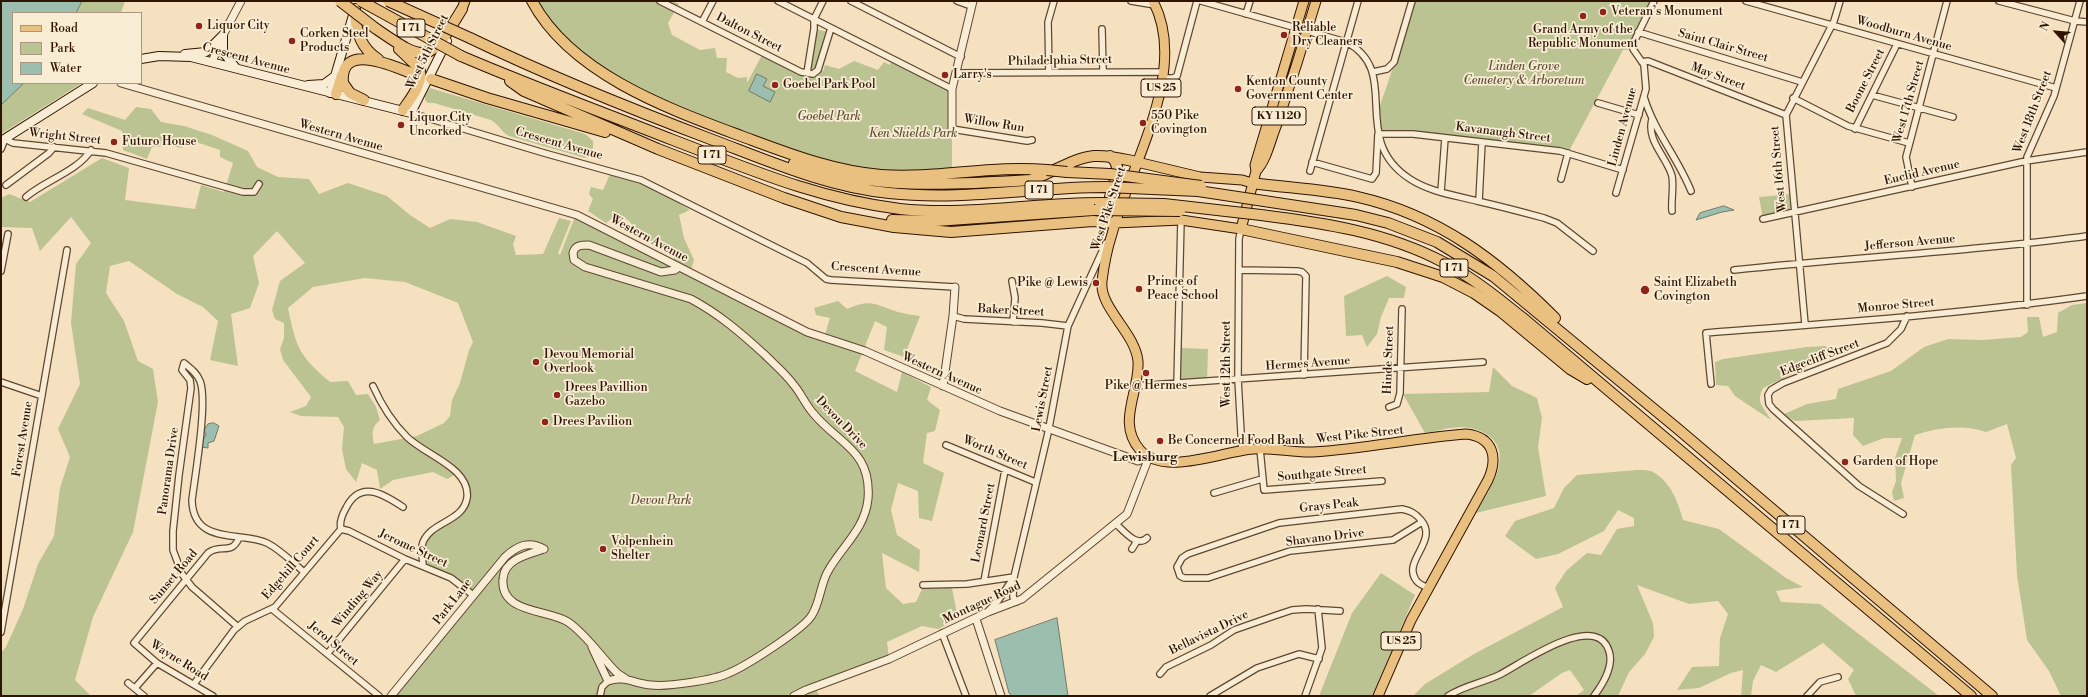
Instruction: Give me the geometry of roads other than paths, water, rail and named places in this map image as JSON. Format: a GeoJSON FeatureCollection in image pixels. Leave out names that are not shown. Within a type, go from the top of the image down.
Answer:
{"type":"FeatureCollection","features":[{"type":"Feature","properties":{"kind":"highway"},"geometry":{"type":"LineString","coordinates":[[340,1],[375,28],[409,51],[421,54],[427,53],[443,40],[463,5]]}},
{"type":"Feature","properties":{"kind":"highway","name":"I 71"},"geometry":{"type":"LineString","coordinates":[[388,1],[594,94],[802,174],[837,184],[888,193],[935,197],[1106,187],[1198,191],[1264,199],[1375,219],[1437,242],[1493,276],[1959,665],[1992,696]]}},
{"type":"Feature","properties":{"kind":"highway"},"geometry":{"type":"LineString","coordinates":[[532,1],[553,31],[580,56],[622,85],[658,104],[801,158],[832,167],[881,175],[934,179]]}},
{"type":"Feature","properties":{"kind":"highway"},"geometry":{"type":"LineString","coordinates":[[358,4],[355,22],[362,42],[369,53],[385,64]]}},
{"type":"Feature","properties":{"kind":"highway","name":"I 71"},"geometry":{"type":"LineString","coordinates":[[358,4],[461,56],[497,72],[780,181],[820,194],[876,206],[972,214],[1097,206],[1238,212],[1314,222],[1368,233],[1411,247],[1444,262],[1497,297],[1971,696]]}},
{"type":"Feature","properties":{"kind":"highway"},"geometry":{"type":"LineString","coordinates":[[375,28],[414,63],[421,72],[407,112]]}},
{"type":"Feature","properties":{"kind":"highway"},"geometry":{"type":"LineString","coordinates":[[333,94],[340,72],[351,62],[361,58],[369,58],[416,75]]}},
{"type":"Feature","properties":{"kind":"highway"},"geometry":{"type":"LineString","coordinates":[[340,72],[346,88],[364,100]]}},
{"type":"Feature","properties":{"kind":"highway"},"geometry":{"type":"LineString","coordinates":[[497,72],[524,91],[658,149],[813,208],[935,226],[973,230],[1093,221],[1115,223]]}},
{"type":"Feature","properties":{"kind":"highway"},"geometry":{"type":"LineString","coordinates":[[431,79],[487,98],[658,149]]}},
{"type":"Feature","properties":{"kind":"highway"},"geometry":{"type":"LineString","coordinates":[[672,124],[708,131],[809,168],[837,175],[887,183],[971,177],[1016,170],[1047,170],[1110,174],[1184,183],[1264,199]]}},
{"type":"Feature","properties":{"kind":"highway"},"geometry":{"type":"LineString","coordinates":[[971,177],[1030,180],[1046,175],[1083,158],[1094,156],[1110,156],[1137,162]]}},
{"type":"Feature","properties":{"kind":"highway"},"geometry":{"type":"LineString","coordinates":[[1093,221],[1105,215],[1118,170],[1115,161],[1110,156]]}},
{"type":"Feature","properties":{"kind":"highway"},"geometry":{"type":"LineString","coordinates":[[1252,183],[1319,190],[1358,196],[1397,207],[1437,225],[1472,246],[1507,273],[1555,318],[1588,355]]}},
{"type":"Feature","properties":{"kind":"highway"},"geometry":{"type":"LineString","coordinates":[[935,226],[972,214]]}},
{"type":"Feature","properties":{"kind":"highway"},"geometry":{"type":"LineString","coordinates":[[1241,229],[1397,262],[1443,277],[1474,293],[1570,369],[1611,393]]}},
{"type":"Feature","properties":{"kind":"main road","name":"KY 1120"},"geometry":{"type":"LineString","coordinates":[[1256,171],[1255,165],[1304,1]]}},
{"type":"Feature","properties":{"kind":"main road","name":"KY 1120"},"geometry":{"type":"LineString","coordinates":[[1252,183],[1256,171],[1260,166],[1270,144],[1316,1]]}},
{"type":"Feature","properties":{"kind":"main road","name":"West Pike Street"},"geometry":{"type":"LineString","coordinates":[[1154,3],[1163,36],[1163,75],[1159,96],[1112,233],[1102,285],[1108,304],[1135,348],[1138,368],[1128,417],[1130,431],[1140,450],[1149,458],[1159,461],[1172,462],[1207,459],[1242,451],[1260,449],[1315,452],[1466,434],[1484,440],[1493,456],[1492,469],[1408,626],[1378,696]]}},
{"type":"Feature","properties":{"kind":"main road"},"geometry":{"type":"LineString","coordinates":[[293,84],[324,84],[340,72],[358,4]]}},
{"type":"Feature","properties":{"kind":"main road","name":"West 5th Street"},"geometry":{"type":"LineString","coordinates":[[407,112],[463,5]]}},
{"type":"Feature","properties":{"kind":"main road"},"geometry":{"type":"LineString","coordinates":[[180,56],[206,52],[223,35]]}},
{"type":"Feature","properties":{"kind":"main road"},"geometry":{"type":"LineString","coordinates":[[223,35],[223,52],[229,62],[238,70]]}},
{"type":"Feature","properties":{"kind":"main road","name":"Crescent Avenue"},"geometry":{"type":"LineString","coordinates":[[142,59],[159,56],[180,56],[212,62],[238,70],[333,94],[364,100],[407,112]]}},
{"type":"Feature","properties":{"kind":"main road"},"geometry":{"type":"LineString","coordinates":[[3,140],[91,84]]}},
{"type":"Feature","properties":{"kind":"main road"},"geometry":{"type":"LineString","coordinates":[[1137,162],[1200,177],[1252,183]]}},
{"type":"Feature","properties":{"kind":"main road","name":"West 12th Street"},"geometry":{"type":"LineString","coordinates":[[1241,229],[1252,183]]}},
{"type":"Feature","properties":{"kind":"main road"},"geometry":{"type":"LineString","coordinates":[[1115,223],[1181,220],[1241,229]]}},
{"type":"Feature","properties":{"kind":"street"},"geometry":{"type":"LineString","coordinates":[[212,62],[223,35],[241,1]]}},
{"type":"Feature","properties":{"kind":"street","name":"Dalton Street"},"geometry":{"type":"LineString","coordinates":[[660,1],[807,73]]}},
{"type":"Feature","properties":{"kind":"street"},"geometry":{"type":"LineString","coordinates":[[702,22],[713,1]]}},
{"type":"Feature","properties":{"kind":"street"},"geometry":{"type":"LineString","coordinates":[[778,1],[952,88]]}},
{"type":"Feature","properties":{"kind":"street"},"geometry":{"type":"LineString","coordinates":[[823,1],[814,19],[814,29],[807,73],[813,74],[818,70],[831,28]]}},
{"type":"Feature","properties":{"kind":"street"},"geometry":{"type":"LineString","coordinates":[[850,1],[961,57]]}},
{"type":"Feature","properties":{"kind":"street"},"geometry":{"type":"LineString","coordinates":[[952,129],[952,88],[961,57],[972,4],[957,1]]}},
{"type":"Feature","properties":{"kind":"street"},"geometry":{"type":"LineString","coordinates":[[1049,72],[1048,22],[1054,1]]}},
{"type":"Feature","properties":{"kind":"street"},"geometry":{"type":"LineString","coordinates":[[1131,1],[1154,3]]}},
{"type":"Feature","properties":{"kind":"street"},"geometry":{"type":"LineString","coordinates":[[1163,75],[1173,78],[1177,76],[1197,1]]}},
{"type":"Feature","properties":{"kind":"street"},"geometry":{"type":"LineString","coordinates":[[1201,1],[1346,42],[1359,50],[1370,64],[1373,72],[1376,89],[1376,120],[1383,151],[1403,174],[1420,184],[1441,192],[1544,218],[1557,223],[1593,251]]}},
{"type":"Feature","properties":{"kind":"street"},"geometry":{"type":"LineString","coordinates":[[1246,14],[1250,1]]}},
{"type":"Feature","properties":{"kind":"street"},"geometry":{"type":"LineString","coordinates":[[1310,171],[1358,1]]}},
{"type":"Feature","properties":{"kind":"street"},"geometry":{"type":"LineString","coordinates":[[1373,72],[1387,69],[1394,62],[1412,1]]}},
{"type":"Feature","properties":{"kind":"street","name":"Linden Avenue"},"geometry":{"type":"LineString","coordinates":[[1616,193],[1646,89],[1642,62],[1633,49],[1633,44],[1654,1]]}},
{"type":"Feature","properties":{"kind":"street","name":"Woodburn Avenue"},"geometry":{"type":"LineString","coordinates":[[1746,1],[2056,88]]}},
{"type":"Feature","properties":{"kind":"street","name":"West 16th Street"},"geometry":{"type":"LineString","coordinates":[[1805,324],[1786,115],[1832,25],[1840,1]]}},
{"type":"Feature","properties":{"kind":"street","name":"West 17th Street"},"geometry":{"type":"LineString","coordinates":[[1912,187],[1906,162],[1908,143],[1948,1]]}},
{"type":"Feature","properties":{"kind":"street"},"geometry":{"type":"LineString","coordinates":[[1999,1],[2075,21],[2087,22]]}},
{"type":"Feature","properties":{"kind":"street","name":"West 18th Street"},"geometry":{"type":"LineString","coordinates":[[2027,305],[2026,161],[2056,88],[2080,1]]}},
{"type":"Feature","properties":{"kind":"street"},"geometry":{"type":"LineString","coordinates":[[1102,29],[1103,71]]}},
{"type":"Feature","properties":{"kind":"street","name":"Saint Clair Street"},"geometry":{"type":"LineString","coordinates":[[1638,32],[1802,82]]}},
{"type":"Feature","properties":{"kind":"street","name":"Boone Street"},"geometry":{"type":"LineString","coordinates":[[1855,129],[1897,44]]}},
{"type":"Feature","properties":{"kind":"street","name":"May Street"},"geometry":{"type":"LineString","coordinates":[[1642,62],[1648,61],[1786,115]]}},
{"type":"Feature","properties":{"kind":"street","name":"Philadelphia Street"},"geometry":{"type":"LineString","coordinates":[[957,73],[1103,71],[1163,75]]}},
{"type":"Feature","properties":{"kind":"street","name":"Western Avenue"},"geometry":{"type":"LineString","coordinates":[[124,84],[577,215],[803,330],[865,351],[1000,411],[1048,429],[1138,461],[1149,458]]}},
{"type":"Feature","properties":{"kind":"street"},"geometry":{"type":"LineString","coordinates":[[1872,95],[1918,109],[1953,117]]}},
{"type":"Feature","properties":{"kind":"street"},"geometry":{"type":"LineString","coordinates":[[1644,96],[1652,119],[1686,178],[1691,191]]}},
{"type":"Feature","properties":{"kind":"street"},"geometry":{"type":"LineString","coordinates":[[1794,98],[1855,129],[1908,143]]}},
{"type":"Feature","properties":{"kind":"street"},"geometry":{"type":"LineString","coordinates":[[1598,103],[1639,115]]}},
{"type":"Feature","properties":{"kind":"street","name":"Crescent Avenue"},"geometry":{"type":"LineString","coordinates":[[407,112],[544,154],[647,182],[807,263],[826,279],[955,287]]}},
{"type":"Feature","properties":{"kind":"street"},"geometry":{"type":"LineString","coordinates":[[1652,119],[1651,132],[1672,178],[1672,211]]}},
{"type":"Feature","properties":{"kind":"street","name":"Willow Run"},"geometry":{"type":"LineString","coordinates":[[952,129],[1027,141],[1032,140]]}},
{"type":"Feature","properties":{"kind":"street"},"geometry":{"type":"LineString","coordinates":[[1312,162],[1372,179],[1376,173],[1378,134]]}},
{"type":"Feature","properties":{"kind":"street","name":"Kavanaugh Street"},"geometry":{"type":"LineString","coordinates":[[1378,134],[1413,134],[1568,153],[1623,170]]}},
{"type":"Feature","properties":{"kind":"street"},"geometry":{"type":"LineString","coordinates":[[1441,192],[1445,138]]}},
{"type":"Feature","properties":{"kind":"street"},"geometry":{"type":"LineString","coordinates":[[1,149],[3,140]]}},
{"type":"Feature","properties":{"kind":"street","name":"Wright Street"},"geometry":{"type":"LineString","coordinates":[[3,140],[13,143],[91,150],[120,156],[244,192],[254,192],[259,184]]}},
{"type":"Feature","properties":{"kind":"street"},"geometry":{"type":"LineString","coordinates":[[1478,201],[1482,142]]}},
{"type":"Feature","properties":{"kind":"street"},"geometry":{"type":"LineString","coordinates":[[6,185],[49,153],[54,147]]}},
{"type":"Feature","properties":{"kind":"street"},"geometry":{"type":"LineString","coordinates":[[26,197],[41,185],[85,158],[91,150]]}},
{"type":"Feature","properties":{"kind":"street","name":"Euclid Avenue"},"geometry":{"type":"LineString","coordinates":[[1762,219],[2026,161],[2087,152]]}},
{"type":"Feature","properties":{"kind":"street"},"geometry":{"type":"LineString","coordinates":[[1561,179],[1568,153]]}},
{"type":"Feature","properties":{"kind":"street"},"geometry":{"type":"LineString","coordinates":[[1177,384],[1181,220]]}},
{"type":"Feature","properties":{"kind":"street","name":"West 12th Street"},"geometry":{"type":"LineString","coordinates":[[1241,229],[1238,379],[1242,451]]}},
{"type":"Feature","properties":{"kind":"street","name":"Lewis Street"},"geometry":{"type":"LineString","coordinates":[[1016,602],[1013,597],[1014,577],[1048,429],[1068,326],[1112,233]]}},
{"type":"Feature","properties":{"kind":"street"},"geometry":{"type":"LineString","coordinates":[[1,271],[8,234]]}},
{"type":"Feature","properties":{"kind":"street","name":"Jefferson Avenue"},"geometry":{"type":"LineString","coordinates":[[1734,270],[1799,263],[2026,244],[2087,236]]}},
{"type":"Feature","properties":{"kind":"street","name":"Devou Drive"},"geometry":{"type":"LineString","coordinates":[[592,647],[608,681],[619,678],[658,686],[720,677],[736,669],[798,630],[812,615],[828,572],[855,535],[862,520],[868,500],[867,478],[864,467],[854,450],[813,413],[798,390],[784,374],[728,322],[691,299],[585,267],[574,260],[572,253],[575,248],[581,245],[589,246],[661,272],[675,270],[679,267]]}},
{"type":"Feature","properties":{"kind":"street","name":"Forest Avenue"},"geometry":{"type":"LineString","coordinates":[[1,632],[67,250]]}},
{"type":"Feature","properties":{"kind":"street"},"geometry":{"type":"LineString","coordinates":[[1239,270],[1297,271],[1302,272],[1306,276],[1304,375]]}},
{"type":"Feature","properties":{"kind":"street"},"geometry":{"type":"LineString","coordinates":[[1012,281],[1015,298],[1013,322]]}},
{"type":"Feature","properties":{"kind":"street"},"geometry":{"type":"LineString","coordinates":[[943,386],[953,316],[955,287]]}},
{"type":"Feature","properties":{"kind":"street","name":"Monroe Street"},"geometry":{"type":"LineString","coordinates":[[1711,384],[1706,333],[2027,305],[2087,296]]}},
{"type":"Feature","properties":{"kind":"street","name":"Hinde Street"},"geometry":{"type":"LineString","coordinates":[[1389,407],[1393,406],[1399,400],[1402,309]]}},
{"type":"Feature","properties":{"kind":"street","name":"Baker Street"},"geometry":{"type":"LineString","coordinates":[[953,316],[964,319],[1068,326]]}},
{"type":"Feature","properties":{"kind":"street","name":"Edgecliff Street"},"geometry":{"type":"LineString","coordinates":[[1903,514],[1874,497],[1852,480],[1780,416],[1769,404],[1768,398],[1771,390],[1783,383],[1887,343],[1901,329],[1907,316]]}},
{"type":"Feature","properties":{"kind":"street","name":"Hermes Avenue"},"geometry":{"type":"LineString","coordinates":[[1135,386],[1483,362]]}},
{"type":"Feature","properties":{"kind":"street","name":"Panorama Drive"},"geometry":{"type":"LineString","coordinates":[[238,627],[198,593],[186,580],[177,562],[172,547],[179,475],[191,388],[190,380],[182,370],[184,363],[197,375],[202,386],[202,407],[192,500],[193,510],[198,519],[206,528],[214,533],[239,538]]}},
{"type":"Feature","properties":{"kind":"street"},"geometry":{"type":"LineString","coordinates":[[1,382],[42,396]]}},
{"type":"Feature","properties":{"kind":"street"},"geometry":{"type":"LineString","coordinates":[[373,386],[389,414],[406,436],[417,446],[458,473],[466,486],[466,501],[462,510],[457,515],[435,527],[425,538],[422,547],[423,566]]}},
{"type":"Feature","properties":{"kind":"street","name":"Worth Street"},"geometry":{"type":"LineString","coordinates":[[946,445],[1036,482]]}},
{"type":"Feature","properties":{"kind":"street"},"geometry":{"type":"LineString","coordinates":[[1214,493],[1262,479],[1260,449]]}},
{"type":"Feature","properties":{"kind":"street","name":"Montague Road"},"geometry":{"type":"LineString","coordinates":[[794,696],[806,690],[889,659],[988,612],[1016,602],[1116,524],[1129,512],[1149,458]]}},
{"type":"Feature","properties":{"kind":"street","name":"Leonard Street"},"geometry":{"type":"LineString","coordinates":[[984,581],[1005,470]]}},
{"type":"Feature","properties":{"kind":"street","name":"Southgate Street"},"geometry":{"type":"LineString","coordinates":[[1262,479],[1264,490],[1382,481]]}},
{"type":"Feature","properties":{"kind":"street","name":"Edgehill Court"},"geometry":{"type":"LineString","coordinates":[[194,684],[238,627],[245,621],[272,609],[341,529],[340,521],[354,495],[361,492],[373,492],[403,508]]}},
{"type":"Feature","properties":{"kind":"street","name":"Grays Peak"},"geometry":{"type":"LineString","coordinates":[[1180,576],[1177,567],[1182,558],[1188,554],[1279,523],[1402,509],[1415,513],[1422,522]]}},
{"type":"Feature","properties":{"kind":"street"},"geometry":{"type":"LineString","coordinates":[[1422,522],[1426,525],[1427,532],[1413,572],[1417,582],[1428,588]]}},
{"type":"Feature","properties":{"kind":"street","name":"Shavano Drive"},"geometry":{"type":"LineString","coordinates":[[1180,576],[1184,578],[1208,578],[1290,552],[1393,540],[1422,522]]}},
{"type":"Feature","properties":{"kind":"street"},"geometry":{"type":"LineString","coordinates":[[1116,524],[1137,541],[1142,541],[1147,538]]}},
{"type":"Feature","properties":{"kind":"street","name":"Jerome Street"},"geometry":{"type":"LineString","coordinates":[[341,529],[349,531],[405,559],[451,578],[474,595]]}},
{"type":"Feature","properties":{"kind":"street"},"geometry":{"type":"LineString","coordinates":[[239,538],[248,538],[268,544],[304,572]]}},
{"type":"Feature","properties":{"kind":"street","name":"Sunset Road"},"geometry":{"type":"LineString","coordinates":[[134,643],[208,553],[216,549],[230,549],[235,546],[239,538]]}},
{"type":"Feature","properties":{"kind":"street"},"geometry":{"type":"LineString","coordinates":[[1132,549],[1137,541]]}},
{"type":"Feature","properties":{"kind":"street","name":"Park Lane"},"geometry":{"type":"LineString","coordinates":[[391,696],[495,568],[515,549],[528,544],[537,545],[544,549]]}},
{"type":"Feature","properties":{"kind":"street","name":"Devou Drive"},"geometry":{"type":"LineString","coordinates":[[544,549],[518,559],[508,566],[504,573],[502,582],[506,594],[524,609],[566,621],[585,638],[617,672],[626,679]]}},
{"type":"Feature","properties":{"kind":"street","name":"Winding Way"},"geometry":{"type":"LineString","coordinates":[[328,653],[405,559]]}},
{"type":"Feature","properties":{"kind":"street"},"geometry":{"type":"LineString","coordinates":[[923,585],[967,584],[1014,577]]}},
{"type":"Feature","properties":{"kind":"street","name":"Lewis Street"},"geometry":{"type":"LineString","coordinates":[[988,612],[998,601],[1014,577]]}},
{"type":"Feature","properties":{"kind":"street","name":"Jerol Street"},"geometry":{"type":"LineString","coordinates":[[272,609],[328,653],[378,696]]}},
{"type":"Feature","properties":{"kind":"street"},"geometry":{"type":"LineString","coordinates":[[1305,696],[1319,659],[1322,638],[1318,609]]}},
{"type":"Feature","properties":{"kind":"street","name":"Bellavista Drive"},"geometry":{"type":"LineString","coordinates":[[1160,674],[1166,667],[1211,645],[1234,630],[1292,610],[1340,610]]}},
{"type":"Feature","properties":{"kind":"street"},"geometry":{"type":"LineString","coordinates":[[976,619],[1001,696]]}},
{"type":"Feature","properties":{"kind":"street"},"geometry":{"type":"LineString","coordinates":[[942,633],[966,696]]}},
{"type":"Feature","properties":{"kind":"street"},"geometry":{"type":"LineString","coordinates":[[1448,696],[1461,688],[1496,677],[1517,667],[1556,643],[1566,639],[1587,637],[1596,638],[1602,641],[1609,648],[1610,654],[1607,674],[1594,696]]}},
{"type":"Feature","properties":{"kind":"street","name":"Wayne Road"},"geometry":{"type":"LineString","coordinates":[[134,643],[157,662],[213,696]]}},
{"type":"Feature","properties":{"kind":"street"},"geometry":{"type":"LineString","coordinates":[[1210,696],[1257,668],[1299,654],[1319,659]]}},
{"type":"Feature","properties":{"kind":"street"},"geometry":{"type":"LineString","coordinates":[[135,688],[157,662]]}},
{"type":"Feature","properties":{"kind":"street"},"geometry":{"type":"LineString","coordinates":[[1807,696],[1820,682],[1838,677]]}},
{"type":"Feature","properties":{"kind":"street"},"geometry":{"type":"LineString","coordinates":[[598,695],[602,687],[608,681]]}},
{"type":"Feature","properties":{"kind":"street"},"geometry":{"type":"LineString","coordinates":[[128,683],[144,696]]}},
{"type":"Feature","properties":{"kind":"water"},"geometry":{"type":"Polygon","coordinates":[[[1,1],[82,1],[76,12],[12,12],[12,84],[23,84],[1,105],[1,1]]]}},
{"type":"Feature","properties":{"kind":"water"},"geometry":{"type":"Polygon","coordinates":[[[757,74],[767,79],[763,86],[775,92],[770,102],[749,91],[757,74]]]}},
{"type":"Feature","properties":{"kind":"water"},"geometry":{"type":"Polygon","coordinates":[[[1724,206],[1734,210],[1696,220],[1700,213],[1724,206]]]}},
{"type":"Feature","properties":{"kind":"water"},"geometry":{"type":"Polygon","coordinates":[[[214,423],[219,426],[214,441],[208,443],[208,448],[202,447],[201,439],[206,435],[204,430],[208,424],[214,423]]]}},
{"type":"Feature","properties":{"kind":"water"},"geometry":{"type":"Polygon","coordinates":[[[1057,618],[1068,696],[1012,696],[1009,693],[995,640],[1057,618]]]}},
{"type":"Feature","properties":{"kind":"place","name":"Veteran’s Monument"},"geometry":{"type":"Point","coordinates":[1603,12]}},
{"type":"Feature","properties":{"kind":"place","name":"Grand Army of the Republic Monument"},"geometry":{"type":"Point","coordinates":[1583,16]}},
{"type":"Feature","properties":{"kind":"place","name":"Liquor City"},"geometry":{"type":"Point","coordinates":[199,26]}},
{"type":"Feature","properties":{"kind":"place","name":"Reliable Dry Cleaners"},"geometry":{"type":"Point","coordinates":[1284,35]}},
{"type":"Feature","properties":{"kind":"place","name":"Corken Steel Products"},"geometry":{"type":"Point","coordinates":[292,41]}},
{"type":"Feature","properties":{"kind":"place","name":"Larry's"},"geometry":{"type":"Point","coordinates":[945,75]}},
{"type":"Feature","properties":{"kind":"place","name":"Goebel Park Pool"},"geometry":{"type":"Point","coordinates":[775,85]}},
{"type":"Feature","properties":{"kind":"place","name":"Kenton County Government Center"},"geometry":{"type":"Point","coordinates":[1238,89]}},
{"type":"Feature","properties":{"kind":"place","name":"550 Pike Covington"},"geometry":{"type":"Point","coordinates":[1143,123]}},
{"type":"Feature","properties":{"kind":"place","name":"Liquor City Uncorked"},"geometry":{"type":"Point","coordinates":[401,125]}},
{"type":"Feature","properties":{"kind":"place","name":"Futuro House"},"geometry":{"type":"Point","coordinates":[114,142]}},
{"type":"Feature","properties":{"kind":"place","name":"Pike @ Lewis"},"geometry":{"type":"Point","coordinates":[1096,283]}},
{"type":"Feature","properties":{"kind":"place","name":"Prince of Peace School"},"geometry":{"type":"Point","coordinates":[1139,289]}},
{"type":"Feature","properties":{"kind":"place","name":"Saint Elizabeth Covington"},"geometry":{"type":"Point","coordinates":[1645,290]}},
{"type":"Feature","properties":{"kind":"place","name":"Devou Memorial Overlook"},"geometry":{"type":"Point","coordinates":[536,362]}},
{"type":"Feature","properties":{"kind":"place","name":"Pike @ Hermes"},"geometry":{"type":"Point","coordinates":[1146,373]}},
{"type":"Feature","properties":{"kind":"place","name":"Drees Pavillion Gazebo"},"geometry":{"type":"Point","coordinates":[557,395]}},
{"type":"Feature","properties":{"kind":"place","name":"Drees Pavilion"},"geometry":{"type":"Point","coordinates":[545,422]}},
{"type":"Feature","properties":{"kind":"place","name":"Be Concerned Food Bank"},"geometry":{"type":"Point","coordinates":[1160,441]}},
{"type":"Feature","properties":{"kind":"place","name":"Garden of Hope"},"geometry":{"type":"Point","coordinates":[1845,462]}},
{"type":"Feature","properties":{"kind":"place","name":"Volpenhein Shelter"},"geometry":{"type":"Point","coordinates":[603,549]}},
{"type":"Feature","properties":{"kind":"district","name":"Lewisburg"},"geometry":{"type":"Point","coordinates":[1145,458]}},
{"type":"Feature","properties":{"kind":"park label","name":"Linden Grove Cemetery & Arboretum"},"geometry":{"type":"Point","coordinates":[1524,74]}},
{"type":"Feature","properties":{"kind":"park label","name":"Goebel Park"},"geometry":{"type":"Point","coordinates":[829,117]}},
{"type":"Feature","properties":{"kind":"park label","name":"Ken Shields Park"},"geometry":{"type":"Point","coordinates":[913,134]}},
{"type":"Feature","properties":{"kind":"park label","name":"Devou Park"},"geometry":{"type":"Point","coordinates":[661,501]}}]}
